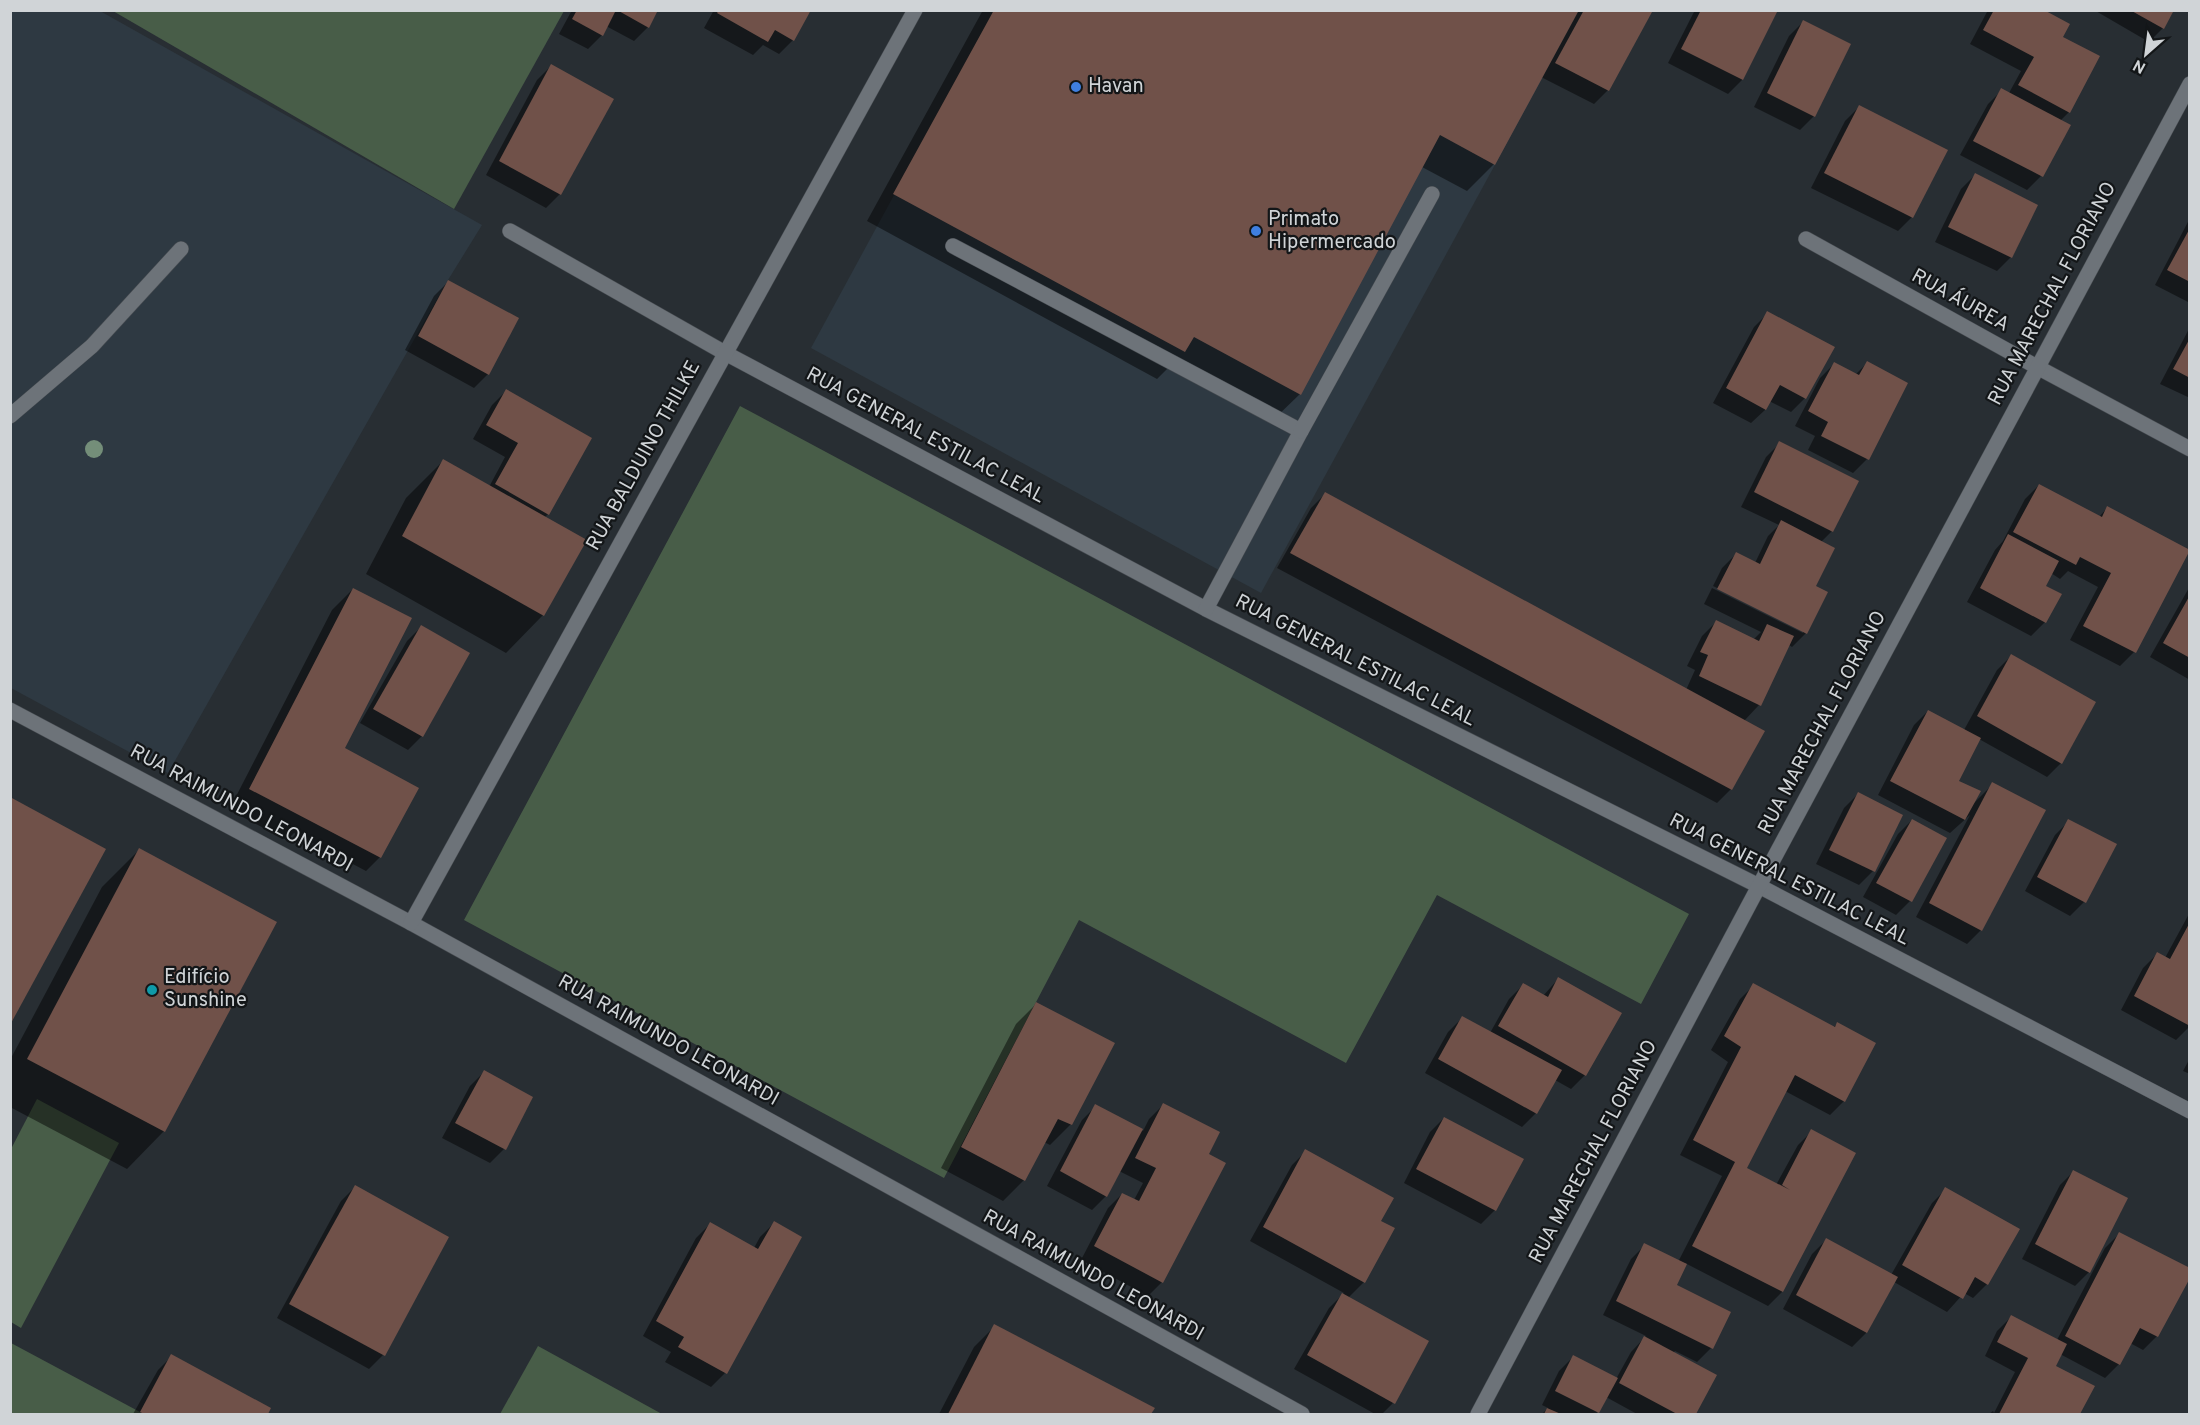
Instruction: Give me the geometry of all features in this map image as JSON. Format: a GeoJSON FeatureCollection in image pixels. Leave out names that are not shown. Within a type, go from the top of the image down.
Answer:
{"type":"FeatureCollection","features":[{"type":"Feature","properties":{"kind":"street","name":"RUA BALDUINO THILKE"},"geometry":{"type":"LineString","coordinates":[[411,923],[915,10]]}},
{"type":"Feature","properties":{"kind":"street","name":"RUA MARECHAL FLORIANO"},"geometry":{"type":"LineString","coordinates":[[1478,1414],[2190,84]]}},
{"type":"Feature","properties":{"kind":"street"},"geometry":{"type":"LineString","coordinates":[[1206,609],[1432,194]]}},
{"type":"Feature","properties":{"kind":"street","name":"RUA GENERAL ESTILAC LEAL"},"geometry":{"type":"LineString","coordinates":[[510,231],[725,353],[1206,609],[1759,886],[2190,1112]]}},
{"type":"Feature","properties":{"kind":"street","name":"RUA ÁUREA"},"geometry":{"type":"LineString","coordinates":[[1806,239],[2037,368],[2190,449]]}},
{"type":"Feature","properties":{"kind":"street"},"geometry":{"type":"LineString","coordinates":[[953,246],[1301,431]]}},
{"type":"Feature","properties":{"kind":"street"},"geometry":{"type":"LineString","coordinates":[[10,416],[92,346],[181,249]]}},
{"type":"Feature","properties":{"kind":"street","name":"RUA RAIMUNDO LEONARDI"},"geometry":{"type":"LineString","coordinates":[[10,711],[411,923],[1302,1414]]}},
{"type":"Feature","properties":{"kind":"shaded area"},"geometry":{"type":"Polygon","coordinates":[[[10,11],[100,11],[482,225],[448,280],[168,773],[11,688],[10,11]]]}},
{"type":"Feature","properties":{"kind":"shaded area"},"geometry":{"type":"Polygon","coordinates":[[[994,11],[1579,11],[1261,593],[811,348],[994,11]]]}},
{"type":"Feature","properties":{"kind":"green space"},"geometry":{"type":"Polygon","coordinates":[[[113,11],[564,11],[454,209],[113,11]]]}},
{"type":"Feature","properties":{"kind":"green space"},"geometry":{"type":"Polygon","coordinates":[[[740,406],[1689,914],[1641,1004],[1437,895],[1346,1063],[1079,920],[944,1178],[464,920],[740,406]]]}},
{"type":"Feature","properties":{"kind":"green space"},"geometry":{"type":"Polygon","coordinates":[[[37,1099],[119,1143],[21,1328],[11,1322],[11,1149],[37,1099]]]}},
{"type":"Feature","properties":{"kind":"green space"},"geometry":{"type":"Polygon","coordinates":[[[11,1343],[140,1412],[144,1414],[11,1414],[11,1343]]]}},
{"type":"Feature","properties":{"kind":"green space"},"geometry":{"type":"Polygon","coordinates":[[[538,1346],[662,1414],[500,1414],[538,1346]]]}},
{"type":"Feature","properties":{"kind":"building"},"geometry":{"type":"Polygon","coordinates":[[[577,10],[616,10],[603,36],[572,19],[577,10]]]}},
{"type":"Feature","properties":{"kind":"building"},"geometry":{"type":"Polygon","coordinates":[[[617,10],[658,10],[649,28],[617,10]]]}},
{"type":"Feature","properties":{"kind":"building"},"geometry":{"type":"Polygon","coordinates":[[[719,10],[811,10],[794,41],[775,30],[768,42],[717,13],[719,10]]]}},
{"type":"Feature","properties":{"kind":"building","name":"Primato Hipermercado"},"geometry":{"type":"Polygon","coordinates":[[[994,10],[1579,10],[1495,165],[1440,135],[1301,395],[1194,337],[1185,352],[893,194],[994,10]]]}},
{"type":"Feature","properties":{"kind":"building"},"geometry":{"type":"Polygon","coordinates":[[[1584,10],[1652,12],[1609,91],[1555,63],[1584,10]]]}},
{"type":"Feature","properties":{"kind":"building"},"geometry":{"type":"Polygon","coordinates":[[[1701,10],[1778,10],[1743,80],[1681,49],[1701,10]]]}},
{"type":"Feature","properties":{"kind":"building"},"geometry":{"type":"Polygon","coordinates":[[[1994,10],[2044,10],[2070,24],[2063,37],[2100,56],[2070,113],[2018,85],[2034,57],[1983,30],[1994,10]]]}},
{"type":"Feature","properties":{"kind":"building"},"geometry":{"type":"Polygon","coordinates":[[[2130,10],[2174,10],[2164,29],[2130,10]]]}},
{"type":"Feature","properties":{"kind":"building"},"geometry":{"type":"Polygon","coordinates":[[[1803,20],[1851,44],[1815,117],[1767,93],[1803,20]]]}},
{"type":"Feature","properties":{"kind":"building"},"geometry":{"type":"Polygon","coordinates":[[[551,64],[614,99],[561,195],[499,161],[551,64]]]}},
{"type":"Feature","properties":{"kind":"building"},"geometry":{"type":"Polygon","coordinates":[[[2001,88],[2071,125],[2043,177],[1973,141],[2001,88]]]}},
{"type":"Feature","properties":{"kind":"building"},"geometry":{"type":"Polygon","coordinates":[[[1859,105],[1948,150],[1913,218],[1824,173],[1859,105]]]}},
{"type":"Feature","properties":{"kind":"building"},"geometry":{"type":"Polygon","coordinates":[[[1975,173],[2038,205],[2012,258],[1948,227],[1975,173]]]}},
{"type":"Feature","properties":{"kind":"building"},"geometry":{"type":"Polygon","coordinates":[[[2190,228],[2190,282],[2167,270],[2190,228]]]}},
{"type":"Feature","properties":{"kind":"building"},"geometry":{"type":"Polygon","coordinates":[[[448,280],[519,318],[489,375],[418,336],[448,280]]]}},
{"type":"Feature","properties":{"kind":"building"},"geometry":{"type":"Polygon","coordinates":[[[1767,311],[1835,347],[1806,399],[1780,385],[1766,410],[1726,388],[1767,311]]]}},
{"type":"Feature","properties":{"kind":"building"},"geometry":{"type":"Polygon","coordinates":[[[2190,338],[2190,378],[2173,369],[2190,338]]]}},
{"type":"Feature","properties":{"kind":"building"},"geometry":{"type":"Polygon","coordinates":[[[1867,361],[1908,383],[1869,460],[1821,436],[1828,422],[1808,411],[1834,362],[1859,375],[1867,361]]]}},
{"type":"Feature","properties":{"kind":"building"},"geometry":{"type":"Polygon","coordinates":[[[506,389],[592,438],[549,515],[495,484],[518,443],[486,425],[506,389]]]}},
{"type":"Feature","properties":{"kind":"building"},"geometry":{"type":"Polygon","coordinates":[[[1779,441],[1859,481],[1833,532],[1754,492],[1779,441]]]}},
{"type":"Feature","properties":{"kind":"building"},"geometry":{"type":"Polygon","coordinates":[[[443,459],[587,540],[544,616],[402,536],[443,459]]]}},
{"type":"Feature","properties":{"kind":"building"},"geometry":{"type":"Polygon","coordinates":[[[2039,484],[2102,517],[2107,506],[2190,550],[2136,653],[2083,626],[2111,573],[2080,557],[2076,565],[2013,532],[2039,484]]]}},
{"type":"Feature","properties":{"kind":"building"},"geometry":{"type":"Polygon","coordinates":[[[1325,492],[1765,731],[1732,790],[1290,553],[1325,492]]]}},
{"type":"Feature","properties":{"kind":"building"},"geometry":{"type":"Polygon","coordinates":[[[1781,520],[1835,548],[1816,586],[1828,592],[1807,634],[1717,589],[1736,552],[1760,564],[1781,520]]]}},
{"type":"Feature","properties":{"kind":"building"},"geometry":{"type":"Polygon","coordinates":[[[2008,534],[2059,561],[2046,586],[2062,594],[2046,623],[1980,588],[2008,534]]]}},
{"type":"Feature","properties":{"kind":"building"},"geometry":{"type":"Polygon","coordinates":[[[353,588],[412,618],[345,748],[419,788],[381,858],[249,789],[353,588]]]}},
{"type":"Feature","properties":{"kind":"building"},"geometry":{"type":"Polygon","coordinates":[[[2190,595],[2190,658],[2163,643],[2190,595]]]}},
{"type":"Feature","properties":{"kind":"building"},"geometry":{"type":"Polygon","coordinates":[[[1716,620],[1759,641],[1767,624],[1794,636],[1761,706],[1699,676],[1708,655],[1700,652],[1716,620]]]}},
{"type":"Feature","properties":{"kind":"building"},"geometry":{"type":"Polygon","coordinates":[[[421,625],[470,653],[423,737],[373,709],[421,625]]]}},
{"type":"Feature","properties":{"kind":"building"},"geometry":{"type":"Polygon","coordinates":[[[2011,654],[2096,702],[2062,764],[1977,716],[2011,654]]]}},
{"type":"Feature","properties":{"kind":"building"},"geometry":{"type":"Polygon","coordinates":[[[1928,710],[1981,738],[1959,781],[1981,791],[1965,820],[1890,781],[1928,710]]]}},
{"type":"Feature","properties":{"kind":"building"},"geometry":{"type":"Polygon","coordinates":[[[1992,782],[2046,810],[1982,931],[1929,903],[1992,782]]]}},
{"type":"Feature","properties":{"kind":"building"},"geometry":{"type":"Polygon","coordinates":[[[1858,792],[1903,815],[1875,872],[1829,850],[1858,792]]]}},
{"type":"Feature","properties":{"kind":"building"},"geometry":{"type":"Polygon","coordinates":[[[10,797],[106,849],[10,1025],[10,797]]]}},
{"type":"Feature","properties":{"kind":"building"},"geometry":{"type":"Polygon","coordinates":[[[1912,819],[1947,838],[1912,902],[1876,883],[1912,819]]]}},
{"type":"Feature","properties":{"kind":"building"},"geometry":{"type":"Polygon","coordinates":[[[2068,819],[2117,844],[2086,903],[2037,877],[2068,819]]]}},
{"type":"Feature","properties":{"kind":"building","name":"Edifício Sunshine"},"geometry":{"type":"Polygon","coordinates":[[[139,848],[277,922],[165,1132],[27,1059],[139,848]]]}},
{"type":"Feature","properties":{"kind":"building"},"geometry":{"type":"Polygon","coordinates":[[[2190,922],[2190,1026],[2134,996],[2157,952],[2170,959],[2190,922]]]}},
{"type":"Feature","properties":{"kind":"building"},"geometry":{"type":"Polygon","coordinates":[[[1558,977],[1622,1013],[1586,1076],[1498,1026],[1523,983],[1548,997],[1558,977]]]}},
{"type":"Feature","properties":{"kind":"building"},"geometry":{"type":"Polygon","coordinates":[[[1753,983],[1835,1027],[1837,1022],[1876,1043],[1845,1102],[1795,1075],[1747,1168],[1790,1190],[1782,1185],[1811,1129],[1856,1153],[1783,1292],[1692,1246],[1735,1162],[1693,1140],[1741,1047],[1724,1036],[1753,983]]]}},
{"type":"Feature","properties":{"kind":"building"},"geometry":{"type":"Polygon","coordinates":[[[1036,1002],[1115,1043],[1072,1125],[1058,1119],[1025,1181],[961,1147],[1036,1002]]]}},
{"type":"Feature","properties":{"kind":"building"},"geometry":{"type":"Polygon","coordinates":[[[1462,1016],[1562,1070],[1537,1114],[1438,1059],[1462,1016]]]}},
{"type":"Feature","properties":{"kind":"building"},"geometry":{"type":"Polygon","coordinates":[[[484,1070],[533,1097],[506,1150],[455,1123],[484,1070]]]}},
{"type":"Feature","properties":{"kind":"building"},"geometry":{"type":"Polygon","coordinates":[[[1163,1103],[1220,1132],[1209,1154],[1226,1163],[1163,1283],[1094,1246],[1122,1193],[1139,1201],[1156,1168],[1135,1158],[1163,1103]]]}},
{"type":"Feature","properties":{"kind":"building"},"geometry":{"type":"Polygon","coordinates":[[[1095,1104],[1143,1129],[1107,1197],[1060,1171],[1095,1104]]]}},
{"type":"Feature","properties":{"kind":"building"},"geometry":{"type":"Polygon","coordinates":[[[1444,1117],[1524,1159],[1496,1211],[1416,1169],[1444,1117]]]}},
{"type":"Feature","properties":{"kind":"building"},"geometry":{"type":"Polygon","coordinates":[[[1305,1149],[1394,1198],[1381,1221],[1395,1228],[1365,1283],[1263,1227],[1305,1149]]]}},
{"type":"Feature","properties":{"kind":"building"},"geometry":{"type":"Polygon","coordinates":[[[2073,1170],[2128,1198],[2090,1273],[2035,1244],[2073,1170]]]}},
{"type":"Feature","properties":{"kind":"building"},"geometry":{"type":"Polygon","coordinates":[[[355,1185],[449,1237],[385,1356],[289,1304],[355,1185]]]}},
{"type":"Feature","properties":{"kind":"building"},"geometry":{"type":"Polygon","coordinates":[[[1945,1187],[2020,1229],[1988,1285],[1975,1277],[1963,1299],[1902,1265],[1945,1187]]]}},
{"type":"Feature","properties":{"kind":"building"},"geometry":{"type":"Polygon","coordinates":[[[774,1221],[802,1237],[727,1374],[678,1347],[684,1337],[656,1321],[710,1222],[758,1249],[774,1221]]]}},
{"type":"Feature","properties":{"kind":"building"},"geometry":{"type":"Polygon","coordinates":[[[2119,1232],[2190,1268],[2190,1278],[2158,1337],[2140,1328],[2120,1365],[2065,1336],[2119,1232]]]}},
{"type":"Feature","properties":{"kind":"building"},"geometry":{"type":"Polygon","coordinates":[[[1826,1238],[1898,1277],[1867,1333],[1796,1295],[1826,1238]]]}},
{"type":"Feature","properties":{"kind":"building"},"geometry":{"type":"Polygon","coordinates":[[[1644,1243],[1687,1264],[1677,1285],[1731,1312],[1713,1349],[1616,1301],[1644,1243]]]}},
{"type":"Feature","properties":{"kind":"building"},"geometry":{"type":"Polygon","coordinates":[[[1342,1293],[1429,1341],[1395,1404],[1307,1355],[1342,1293]]]}},
{"type":"Feature","properties":{"kind":"building"},"geometry":{"type":"Polygon","coordinates":[[[2011,1315],[2067,1344],[2056,1366],[2095,1386],[2080,1414],[1999,1414],[2028,1358],[1997,1342],[2011,1315]]]}},
{"type":"Feature","properties":{"kind":"building"},"geometry":{"type":"Polygon","coordinates":[[[994,1324],[1155,1408],[1151,1414],[948,1414],[994,1324]]]}},
{"type":"Feature","properties":{"kind":"building"},"geometry":{"type":"Polygon","coordinates":[[[1644,1336],[1717,1375],[1696,1414],[1677,1414],[1619,1383],[1644,1336]]]}},
{"type":"Feature","properties":{"kind":"building"},"geometry":{"type":"Polygon","coordinates":[[[171,1354],[271,1408],[268,1414],[144,1414],[140,1412],[171,1354]]]}},
{"type":"Feature","properties":{"kind":"building"},"geometry":{"type":"Polygon","coordinates":[[[1573,1355],[1618,1378],[1599,1413],[1555,1391],[1573,1355]]]}},
{"type":"Feature","properties":{"kind":"building"},"geometry":{"type":"Polygon","coordinates":[[[1547,1408],[1561,1414],[1544,1414],[1547,1408]]]}},
{"type":"Feature","properties":{"kind":"place","name":"Havan"},"geometry":{"type":"Point","coordinates":[1076,87]}},
{"type":"Feature","properties":{"kind":"place","name":"Primato Hipermercado"},"geometry":{"type":"Point","coordinates":[1256,231]}},
{"type":"Feature","properties":{"kind":"place","name":"Edifício Sunshine"},"geometry":{"type":"Point","coordinates":[152,990]}}]}
